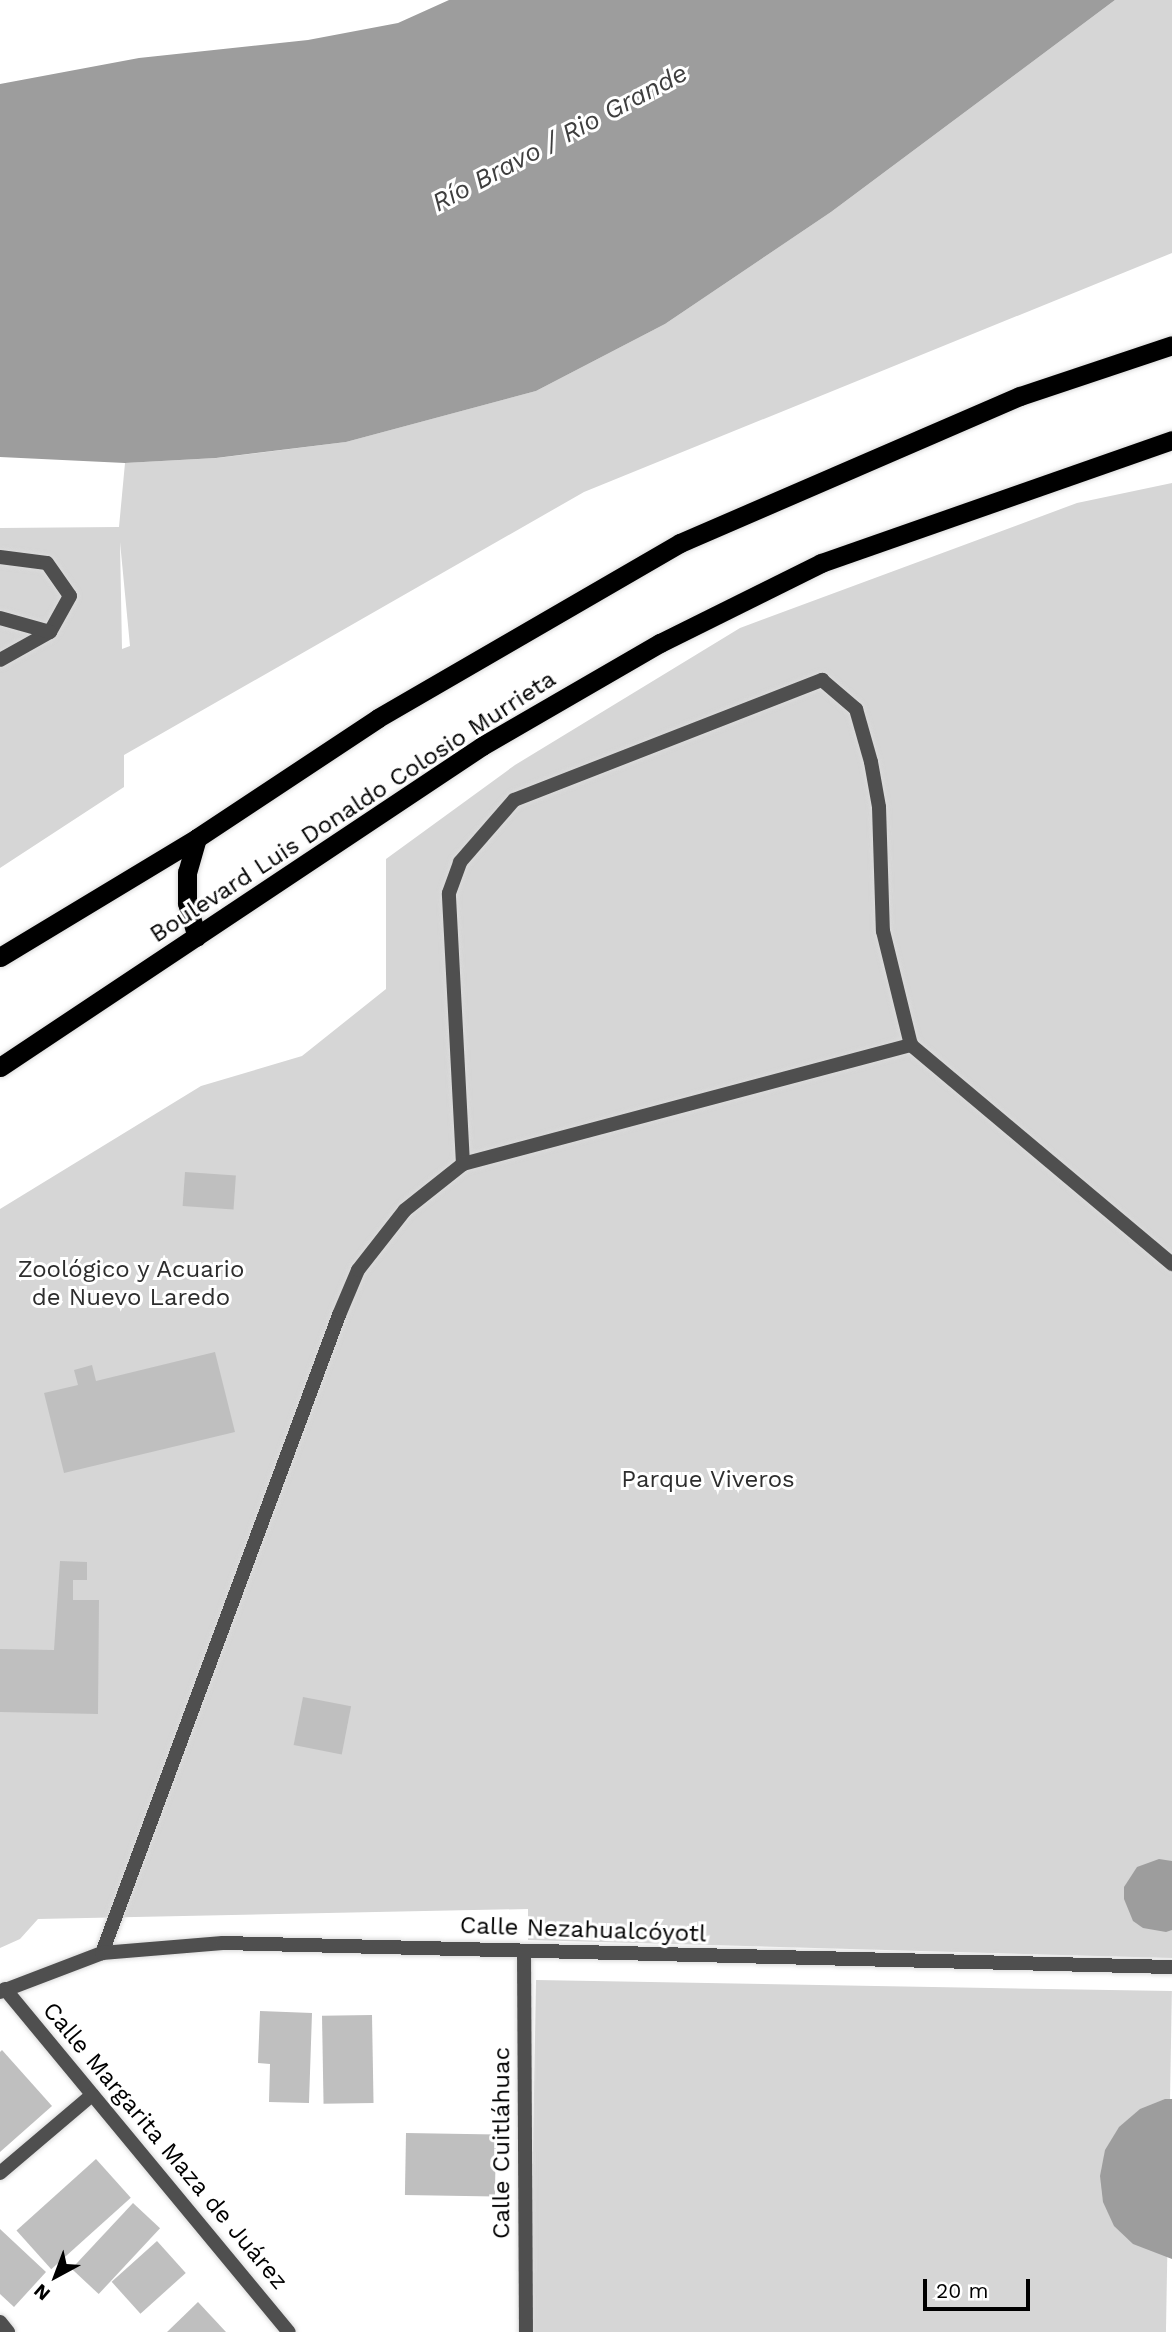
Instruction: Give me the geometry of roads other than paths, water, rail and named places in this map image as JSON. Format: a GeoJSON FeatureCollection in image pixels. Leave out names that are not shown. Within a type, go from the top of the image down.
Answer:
{"type":"FeatureCollection","features":[{"type":"Feature","properties":{"kind":"highway"},"geometry":{"type":"LineString","coordinates":[[0,957],[197,838],[378,718],[680,543],[1020,396],[1172,345]]}},
{"type":"Feature","properties":{"kind":"highway","name":"Boulevard Luis Donaldo Colosio Murrieta"},"geometry":{"type":"LineString","coordinates":[[0,1067],[482,747],[660,643],[821,564],[1172,439]]}},
{"type":"Feature","properties":{"kind":"highway"},"geometry":{"type":"LineString","coordinates":[[197,838],[187,872],[187,903],[197,937]]}},
{"type":"Feature","properties":{"kind":"street"},"geometry":{"type":"LineString","coordinates":[[1146,449],[1172,447]]}},
{"type":"Feature","properties":{"kind":"street"},"geometry":{"type":"LineString","coordinates":[[0,557],[47,563],[70,596],[50,632],[0,660]]}},
{"type":"Feature","properties":{"kind":"street"},"geometry":{"type":"LineString","coordinates":[[0,618],[50,632]]}},
{"type":"Feature","properties":{"kind":"street"},"geometry":{"type":"LineString","coordinates":[[463,1164],[449,893],[460,862],[514,800],[822,680],[856,709],[871,762],[879,807],[883,931],[911,1045],[1172,1265]]}},
{"type":"Feature","properties":{"kind":"street"},"geometry":{"type":"LineString","coordinates":[[102,1953],[358,1270],[405,1210],[463,1164],[911,1045]]}},
{"type":"Feature","properties":{"kind":"street","name":"Calle Nezahualcóyotl"},"geometry":{"type":"LineString","coordinates":[[3,1990],[102,1953],[223,1943],[312,1942],[524,1953],[1172,1967]]}},
{"type":"Feature","properties":{"kind":"street","name":"Calle Cuitláhuac"},"geometry":{"type":"LineString","coordinates":[[524,1953],[526,2332]]}},
{"type":"Feature","properties":{"kind":"street","name":"Calle Margarita Maza de Juárez"},"geometry":{"type":"LineString","coordinates":[[3,1990],[289,2332]]}},
{"type":"Feature","properties":{"kind":"street"},"geometry":{"type":"LineString","coordinates":[[0,2173],[92,2095]]}},
{"type":"Feature","properties":{"kind":"street"},"geometry":{"type":"LineString","coordinates":[[0,2322],[8,2332]]}},
{"type":"Feature","properties":{"kind":"water","name":"Río Bravo / Rio Grande"},"geometry":{"type":"Polygon","coordinates":[[[449,0],[1115,0],[831,212],[665,324],[536,391],[346,442],[216,458],[125,463],[0,457],[0,84],[139,58],[308,40],[398,23],[449,0]]]}},
{"type":"Feature","properties":{"kind":"water"},"geometry":{"type":"Polygon","coordinates":[[[1159,1859],[1172,1861],[1172,1930],[1166,1932],[1143,1928],[1133,1921],[1124,1899],[1124,1887],[1137,1867],[1159,1859]]]}},
{"type":"Feature","properties":{"kind":"water"},"geometry":{"type":"Polygon","coordinates":[[[1172,2099],[1172,2259],[1133,2244],[1114,2226],[1103,2202],[1100,2176],[1105,2150],[1119,2127],[1140,2109],[1172,2099]]]}},
{"type":"Feature","properties":{"kind":"park label","name":"Zoológico y Acuario de Nuevo Laredo"},"geometry":{"type":"Point","coordinates":[131,1284]}},
{"type":"Feature","properties":{"kind":"park label","name":"Parque Viveros"},"geometry":{"type":"Point","coordinates":[708,1480]}}]}
